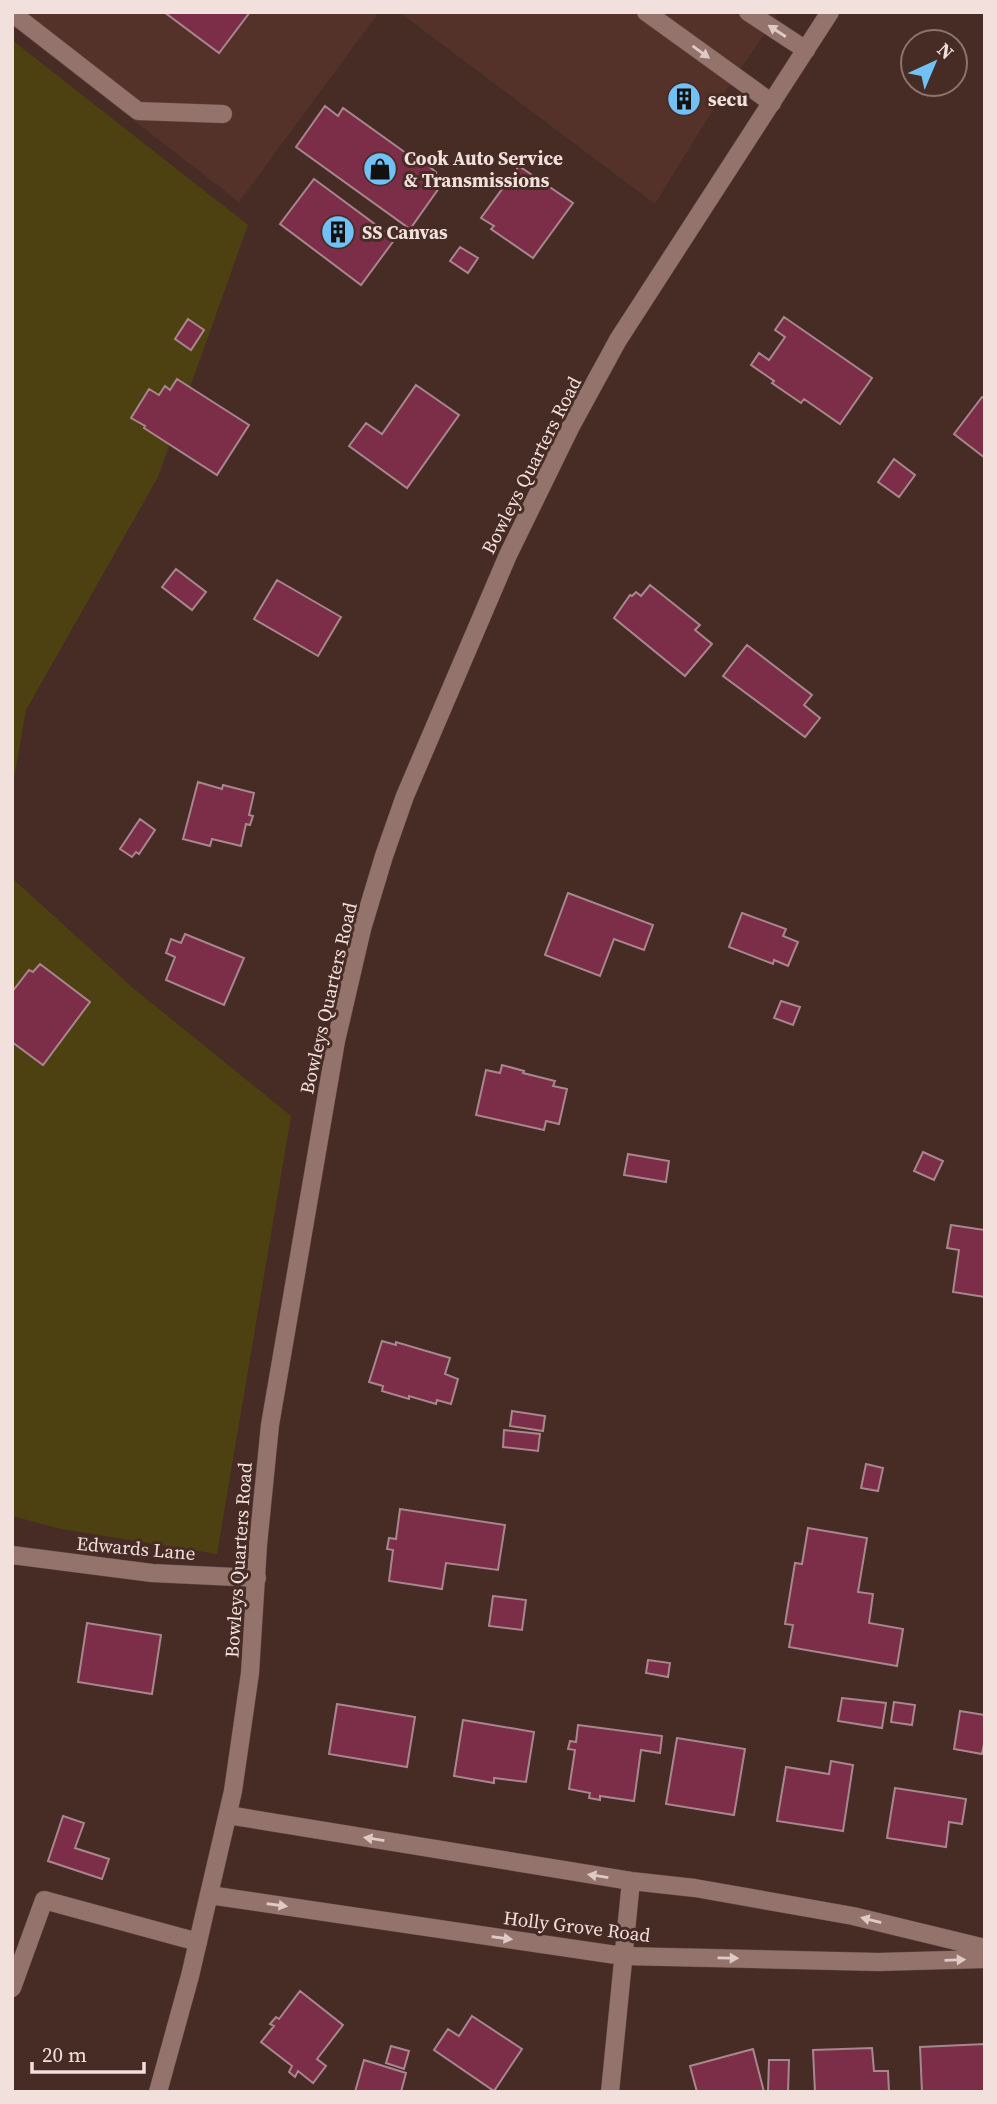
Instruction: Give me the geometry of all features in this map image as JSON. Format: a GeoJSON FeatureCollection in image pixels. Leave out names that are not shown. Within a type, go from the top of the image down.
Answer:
{"type":"FeatureCollection","features":[{"type":"Feature","properties":{"kind":"street"},"geometry":{"type":"LineString","coordinates":[[646,12],[772,103]]}},
{"type":"Feature","properties":{"kind":"street"},"geometry":{"type":"LineString","coordinates":[[748,12],[806,50]]}},
{"type":"Feature","properties":{"kind":"street","name":"Bowleys Quarters Road"},"geometry":{"type":"LineString","coordinates":[[158,2092],[229,1815],[250,1673],[258,1545],[270,1425],[336,1041],[362,929],[405,796],[508,555],[570,428],[618,340],[830,12]]}},
{"type":"Feature","properties":{"kind":"street"},"geometry":{"type":"LineString","coordinates":[[12,13],[138,111],[223,114]]}},
{"type":"Feature","properties":{"kind":"street","name":"Edwards Lane"},"geometry":{"type":"LineString","coordinates":[[12,1555],[152,1573],[257,1578]]}},
{"type":"Feature","properties":{"kind":"street"},"geometry":{"type":"LineString","coordinates":[[229,1815],[631,1881],[695,1888],[853,1916],[985,1948]]}},
{"type":"Feature","properties":{"kind":"street"},"geometry":{"type":"LineString","coordinates":[[610,2092],[631,1881]]}},
{"type":"Feature","properties":{"kind":"street","name":"Holly Grove Road"},"geometry":{"type":"LineString","coordinates":[[209,1895],[623,1956],[878,1962],[985,1959]]}},
{"type":"Feature","properties":{"kind":"street"},"geometry":{"type":"LineString","coordinates":[[12,1988],[44,1900],[198,1942]]}},
{"type":"Feature","properties":{"kind":"shaded area"},"geometry":{"type":"Polygon","coordinates":[[[12,12],[379,12],[239,202],[12,26],[12,12]]]}},
{"type":"Feature","properties":{"kind":"shaded area"},"geometry":{"type":"Polygon","coordinates":[[[399,12],[779,12],[708,118],[655,204],[399,12]]]}},
{"type":"Feature","properties":{"kind":"shaded area"},"geometry":{"type":"Polygon","coordinates":[[[12,40],[248,225],[158,477],[26,710],[12,790],[12,40]]]}},
{"type":"Feature","properties":{"kind":"shaded area"},"geometry":{"type":"Polygon","coordinates":[[[12,878],[133,988],[291,1116],[217,1554],[61,1529],[12,1516],[12,878]]]}},
{"type":"Feature","properties":{"kind":"building"},"geometry":{"type":"Polygon","coordinates":[[[164,12],[250,12],[219,53],[164,12]]]}},
{"type":"Feature","properties":{"kind":"building","name":"secu"},"geometry":{"type":"Polygon","coordinates":[[[686,88],[694,95],[681,111],[673,104],[686,88]]]}},
{"type":"Feature","properties":{"kind":"building","name":"Cook Auto Service & Transmissions"},"geometry":{"type":"Polygon","coordinates":[[[325,106],[338,116],[343,108],[424,166],[426,164],[444,181],[410,229],[296,147],[325,106]]]}},
{"type":"Feature","properties":{"kind":"building"},"geometry":{"type":"Polygon","coordinates":[[[519,166],[573,203],[533,258],[491,229],[494,226],[481,218],[519,166]]]}},
{"type":"Feature","properties":{"kind":"building","name":"SS Canvas"},"geometry":{"type":"Polygon","coordinates":[[[314,179],[395,239],[361,285],[280,224],[314,179]]]}},
{"type":"Feature","properties":{"kind":"building"},"geometry":{"type":"Polygon","coordinates":[[[460,247],[478,258],[468,273],[450,261],[460,247]]]}},
{"type":"Feature","properties":{"kind":"building"},"geometry":{"type":"Polygon","coordinates":[[[784,317],[872,378],[840,424],[804,399],[801,403],[751,365],[759,353],[769,360],[785,337],[775,330],[784,317]]]}},
{"type":"Feature","properties":{"kind":"building"},"geometry":{"type":"Polygon","coordinates":[[[188,319],[204,330],[191,350],[175,339],[188,319]]]}},
{"type":"Feature","properties":{"kind":"building"},"geometry":{"type":"Polygon","coordinates":[[[177,379],[249,425],[217,475],[131,418],[149,389],[159,395],[165,386],[170,390],[177,379]]]}},
{"type":"Feature","properties":{"kind":"building"},"geometry":{"type":"Polygon","coordinates":[[[416,385],[459,415],[407,488],[349,446],[366,423],[382,434],[416,385]]]}},
{"type":"Feature","properties":{"kind":"building"},"geometry":{"type":"Polygon","coordinates":[[[982,397],[985,399],[985,458],[954,434],[982,397]]]}},
{"type":"Feature","properties":{"kind":"building"},"geometry":{"type":"Polygon","coordinates":[[[894,459],[915,475],[899,497],[878,482],[894,459]]]}},
{"type":"Feature","properties":{"kind":"building"},"geometry":{"type":"Polygon","coordinates":[[[176,569],[206,592],[192,610],[162,587],[176,569]]]}},
{"type":"Feature","properties":{"kind":"building"},"geometry":{"type":"Polygon","coordinates":[[[277,580],[341,617],[318,656],[254,619],[277,580]]]}},
{"type":"Feature","properties":{"kind":"building"},"geometry":{"type":"Polygon","coordinates":[[[650,585],[700,625],[695,630],[712,644],[685,676],[614,618],[630,595],[636,592],[641,596],[650,585]]]}},
{"type":"Feature","properties":{"kind":"building"},"geometry":{"type":"Polygon","coordinates":[[[747,645],[812,695],[804,705],[820,718],[805,737],[723,676],[747,645]]]}},
{"type":"Feature","properties":{"kind":"building"},"geometry":{"type":"Polygon","coordinates":[[[198,782],[222,789],[223,785],[254,793],[249,815],[253,816],[250,825],[246,824],[241,846],[212,839],[210,846],[183,839],[198,782]]]}},
{"type":"Feature","properties":{"kind":"building"},"geometry":{"type":"Polygon","coordinates":[[[140,819],[155,830],[139,854],[136,852],[132,857],[120,849],[140,819]]]}},
{"type":"Feature","properties":{"kind":"building"},"geometry":{"type":"Polygon","coordinates":[[[568,893],[653,925],[644,950],[614,939],[600,976],[545,955],[568,893]]]}},
{"type":"Feature","properties":{"kind":"building"},"geometry":{"type":"Polygon","coordinates":[[[742,913],[786,929],[783,936],[798,942],[788,966],[774,960],[773,964],[729,947],[742,913]]]}},
{"type":"Feature","properties":{"kind":"building"},"geometry":{"type":"Polygon","coordinates":[[[185,934],[244,958],[224,1005],[166,980],[175,957],[166,953],[171,939],[181,943],[185,934]]]}},
{"type":"Feature","properties":{"kind":"building"},"geometry":{"type":"Polygon","coordinates":[[[40,964],[90,1002],[43,1065],[12,1042],[12,992],[29,970],[33,972],[40,964]]]}},
{"type":"Feature","properties":{"kind":"building"},"geometry":{"type":"Polygon","coordinates":[[[781,1001],[800,1007],[793,1025],[774,1018],[781,1001]]]}},
{"type":"Feature","properties":{"kind":"building"},"geometry":{"type":"Polygon","coordinates":[[[502,1065],[555,1081],[553,1086],[567,1089],[559,1124],[546,1121],[544,1130],[476,1115],[486,1070],[500,1073],[502,1065]]]}},
{"type":"Feature","properties":{"kind":"building"},"geometry":{"type":"Polygon","coordinates":[[[923,1152],[943,1161],[934,1180],[914,1171],[923,1152]]]}},
{"type":"Feature","properties":{"kind":"building"},"geometry":{"type":"Polygon","coordinates":[[[628,1154],[669,1161],[666,1182],[624,1175],[628,1154]]]}},
{"type":"Feature","properties":{"kind":"building"},"geometry":{"type":"Polygon","coordinates":[[[951,1225],[985,1230],[985,1297],[953,1292],[959,1250],[947,1248],[951,1225]]]}},
{"type":"Feature","properties":{"kind":"building"},"geometry":{"type":"Polygon","coordinates":[[[382,1341],[396,1345],[396,1342],[450,1358],[445,1374],[458,1379],[451,1404],[437,1400],[436,1404],[409,1396],[409,1399],[382,1391],[383,1386],[369,1382],[382,1341]]]}},
{"type":"Feature","properties":{"kind":"building"},"geometry":{"type":"Polygon","coordinates":[[[512,1411],[545,1416],[543,1431],[510,1426],[512,1411]]]}},
{"type":"Feature","properties":{"kind":"building"},"geometry":{"type":"Polygon","coordinates":[[[504,1430],[540,1434],[538,1451],[503,1447],[504,1430]]]}},
{"type":"Feature","properties":{"kind":"building"},"geometry":{"type":"Polygon","coordinates":[[[866,1464],[883,1468],[878,1491],[861,1488],[866,1464]]]}},
{"type":"Feature","properties":{"kind":"building"},"geometry":{"type":"Polygon","coordinates":[[[400,1509],[505,1525],[498,1570],[446,1563],[442,1589],[389,1581],[393,1550],[387,1549],[389,1538],[396,1539],[400,1509]]]}},
{"type":"Feature","properties":{"kind":"building"},"geometry":{"type":"Polygon","coordinates":[[[808,1528],[867,1538],[858,1592],[873,1594],[869,1623],[903,1629],[897,1666],[789,1647],[793,1625],[785,1624],[795,1563],[802,1564],[808,1528]]]}},
{"type":"Feature","properties":{"kind":"building"},"geometry":{"type":"Polygon","coordinates":[[[493,1596],[526,1600],[522,1630],[489,1626],[493,1596]]]}},
{"type":"Feature","properties":{"kind":"building"},"geometry":{"type":"Polygon","coordinates":[[[87,1623],[161,1635],[152,1694],[78,1682],[87,1623]]]}},
{"type":"Feature","properties":{"kind":"building"},"geometry":{"type":"Polygon","coordinates":[[[648,1660],[670,1663],[668,1677],[646,1673],[648,1660]]]}},
{"type":"Feature","properties":{"kind":"building"},"geometry":{"type":"Polygon","coordinates":[[[842,1698],[886,1703],[882,1728],[838,1721],[842,1698]]]}},
{"type":"Feature","properties":{"kind":"building"},"geometry":{"type":"Polygon","coordinates":[[[894,1702],[915,1705],[912,1725],[891,1722],[894,1702]]]}},
{"type":"Feature","properties":{"kind":"building"},"geometry":{"type":"Polygon","coordinates":[[[337,1704],[415,1717],[407,1767],[329,1754],[337,1704]]]}},
{"type":"Feature","properties":{"kind":"building"},"geometry":{"type":"Polygon","coordinates":[[[960,1711],[985,1715],[982,1754],[954,1749],[960,1711]]]}},
{"type":"Feature","properties":{"kind":"building"},"geometry":{"type":"Polygon","coordinates":[[[463,1720],[534,1732],[526,1782],[494,1778],[494,1783],[454,1776],[463,1720]]]}},
{"type":"Feature","properties":{"kind":"building"},"geometry":{"type":"Polygon","coordinates":[[[578,1725],[662,1736],[660,1753],[641,1750],[634,1801],[600,1796],[600,1800],[589,1798],[590,1793],[569,1789],[575,1750],[568,1749],[570,1741],[576,1742],[578,1725]]]}},
{"type":"Feature","properties":{"kind":"building"},"geometry":{"type":"Polygon","coordinates":[[[677,1738],[745,1749],[734,1815],[666,1804],[677,1738]]]}},
{"type":"Feature","properties":{"kind":"building"},"geometry":{"type":"Polygon","coordinates":[[[831,1761],[853,1765],[843,1831],[777,1821],[786,1767],[829,1774],[831,1761]]]}},
{"type":"Feature","properties":{"kind":"building"},"geometry":{"type":"Polygon","coordinates":[[[895,1788],[966,1799],[962,1824],[949,1822],[946,1847],[887,1838],[895,1788]]]}},
{"type":"Feature","properties":{"kind":"building"},"geometry":{"type":"Polygon","coordinates":[[[63,1816],[84,1823],[75,1848],[109,1859],[102,1879],[48,1861],[63,1816]]]}},
{"type":"Feature","properties":{"kind":"building"},"geometry":{"type":"Polygon","coordinates":[[[300,1991],[343,2025],[317,2059],[326,2066],[313,2083],[298,2071],[295,2077],[289,2072],[292,2066],[261,2042],[274,2026],[270,2024],[276,2017],[279,2019],[300,1991]]]}},
{"type":"Feature","properties":{"kind":"building"},"geometry":{"type":"Polygon","coordinates":[[[472,2016],[522,2049],[494,2091],[434,2050],[448,2029],[459,2036],[472,2016]]]}},
{"type":"Feature","properties":{"kind":"building"},"geometry":{"type":"Polygon","coordinates":[[[985,2044],[985,2092],[922,2092],[920,2047],[985,2044]]]}},
{"type":"Feature","properties":{"kind":"building"},"geometry":{"type":"Polygon","coordinates":[[[391,2046],[409,2051],[404,2069],[386,2063],[391,2046]]]}},
{"type":"Feature","properties":{"kind":"building"},"geometry":{"type":"Polygon","coordinates":[[[872,2048],[874,2071],[888,2071],[889,2092],[815,2092],[813,2050],[872,2048]]]}},
{"type":"Feature","properties":{"kind":"building"},"geometry":{"type":"Polygon","coordinates":[[[753,2049],[764,2092],[697,2092],[690,2066],[753,2049]]]}},
{"type":"Feature","properties":{"kind":"building"},"geometry":{"type":"Polygon","coordinates":[[[364,2060],[406,2073],[401,2092],[355,2092],[364,2060]]]}},
{"type":"Feature","properties":{"kind":"building"},"geometry":{"type":"Polygon","coordinates":[[[769,2060],[789,2060],[788,2092],[768,2092],[769,2060]]]}},
{"type":"Feature","properties":{"kind":"place","name":"secu"},"geometry":{"type":"Point","coordinates":[684,99]}},
{"type":"Feature","properties":{"kind":"place","name":"Cook Auto Service & Transmissions"},"geometry":{"type":"Point","coordinates":[380,169]}},
{"type":"Feature","properties":{"kind":"place","name":"SS Canvas"},"geometry":{"type":"Point","coordinates":[338,232]}}]}
